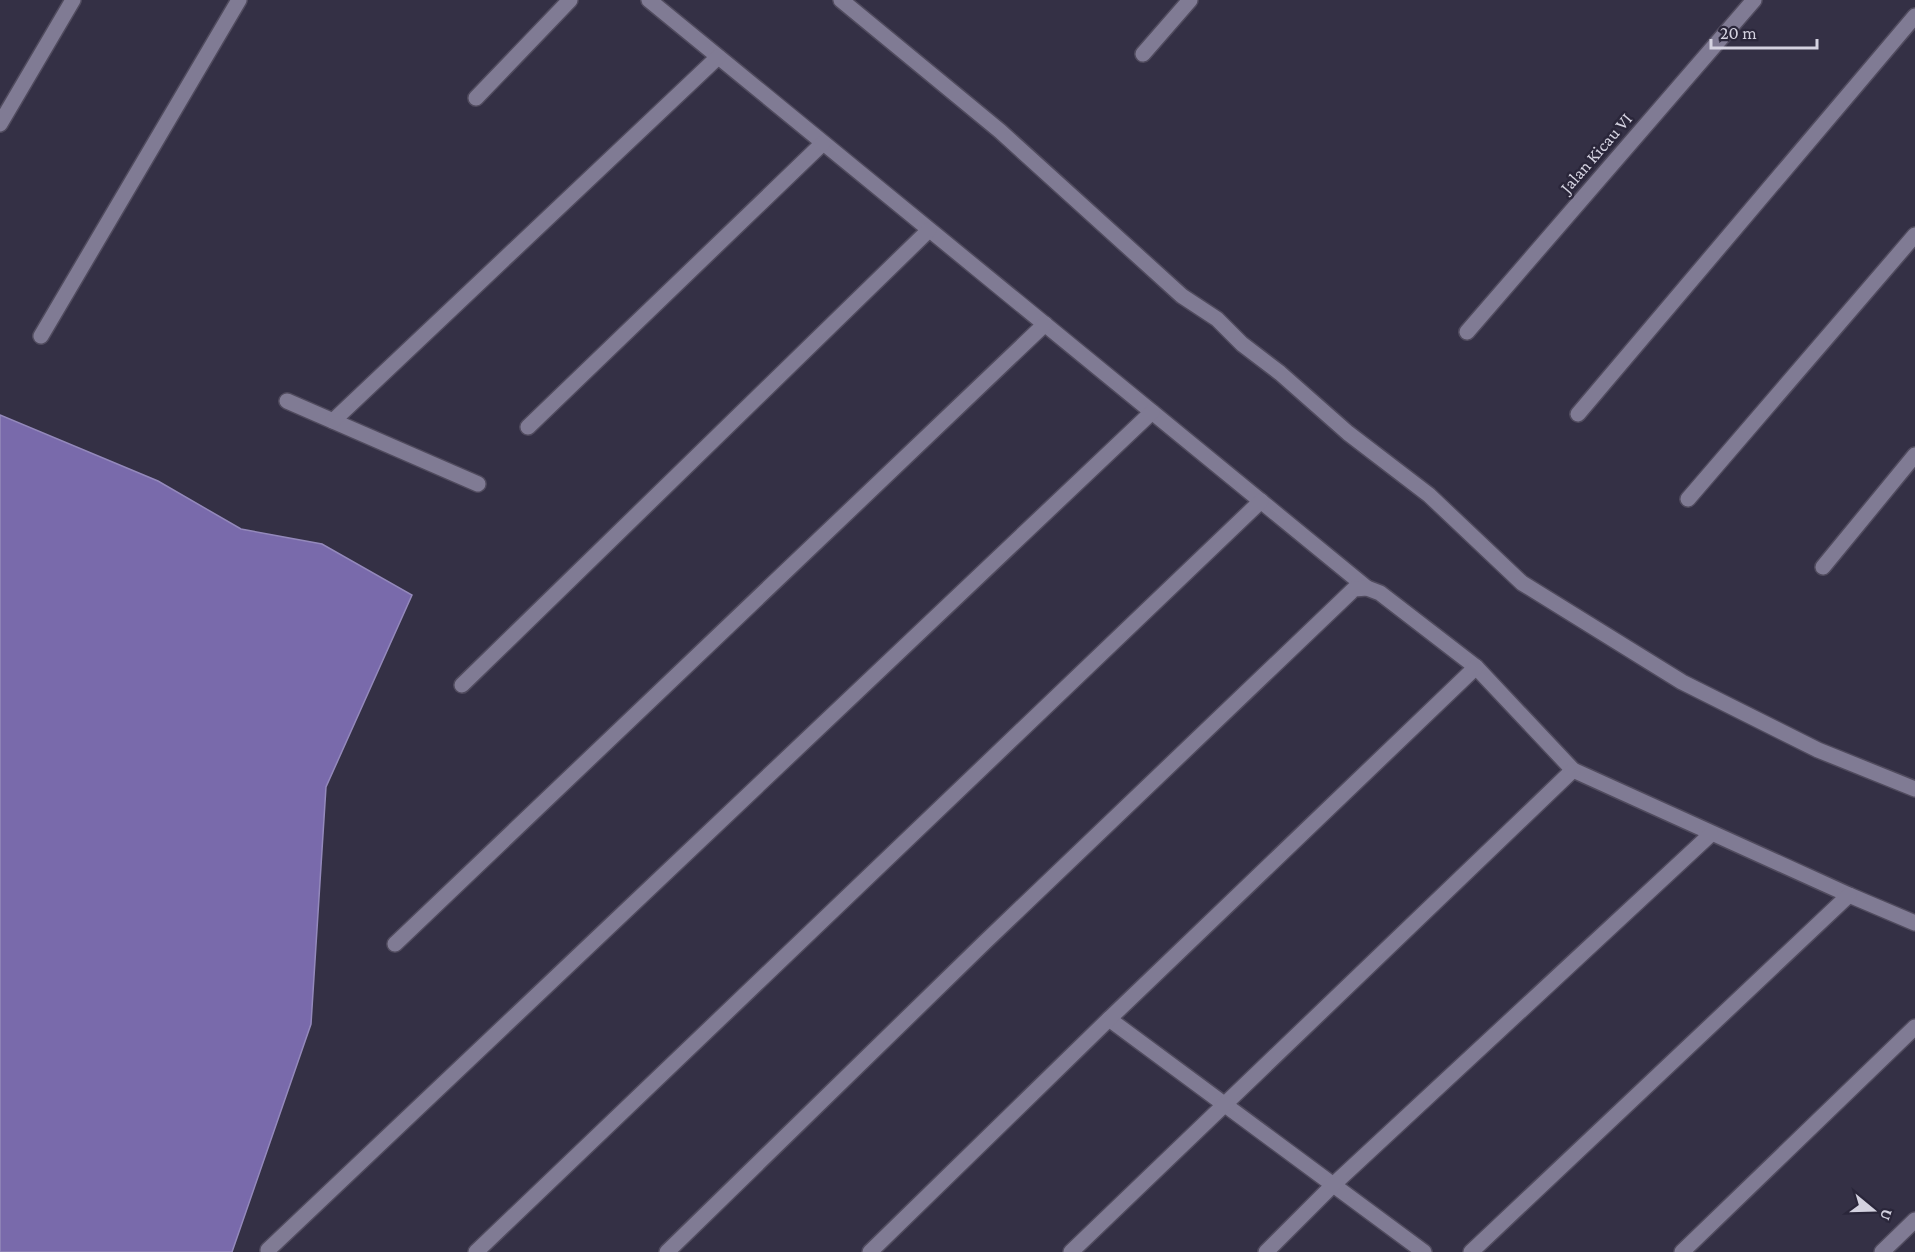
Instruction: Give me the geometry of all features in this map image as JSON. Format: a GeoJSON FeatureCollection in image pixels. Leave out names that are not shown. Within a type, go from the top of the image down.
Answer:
{"type":"FeatureCollection","features":[{"type":"Feature","properties":{"kind":"street"},"geometry":{"type":"LineString","coordinates":[[0,124],[73,0]]}},
{"type":"Feature","properties":{"kind":"street"},"geometry":{"type":"LineString","coordinates":[[41,336],[239,0]]}},
{"type":"Feature","properties":{"kind":"street"},"geometry":{"type":"LineString","coordinates":[[476,98],[570,0]]}},
{"type":"Feature","properties":{"kind":"street"},"geometry":{"type":"LineString","coordinates":[[649,0],[1367,588],[1380,593],[1476,667],[1573,770],[1849,896],[1915,923]]}},
{"type":"Feature","properties":{"kind":"street"},"geometry":{"type":"LineString","coordinates":[[841,0],[1000,131],[1182,296],[1217,319],[1242,344],[1280,372],[1348,433],[1429,495],[1522,582],[1682,682],[1818,750],[1915,789]]}},
{"type":"Feature","properties":{"kind":"street"},"geometry":{"type":"LineString","coordinates":[[1143,54],[1190,0]]}},
{"type":"Feature","properties":{"kind":"street","name":"Jalan Kicau VI"},"geometry":{"type":"LineString","coordinates":[[1467,332],[1754,0]]}},
{"type":"Feature","properties":{"kind":"street"},"geometry":{"type":"LineString","coordinates":[[1578,414],[1915,16]]}},
{"type":"Feature","properties":{"kind":"street"},"geometry":{"type":"LineString","coordinates":[[333,421],[718,57]]}},
{"type":"Feature","properties":{"kind":"street"},"geometry":{"type":"LineString","coordinates":[[528,427],[823,143]]}},
{"type":"Feature","properties":{"kind":"street"},"geometry":{"type":"LineString","coordinates":[[462,685],[929,230]]}},
{"type":"Feature","properties":{"kind":"street"},"geometry":{"type":"LineString","coordinates":[[1688,499],[1915,235]]}},
{"type":"Feature","properties":{"kind":"street"},"geometry":{"type":"LineString","coordinates":[[395,944],[1045,324]]}},
{"type":"Feature","properties":{"kind":"street"},"geometry":{"type":"LineString","coordinates":[[287,401],[478,484]]}},
{"type":"Feature","properties":{"kind":"street"},"geometry":{"type":"LineString","coordinates":[[268,1250],[1152,412]]}},
{"type":"Feature","properties":{"kind":"street"},"geometry":{"type":"LineString","coordinates":[[1823,567],[1915,455]]}},
{"type":"Feature","properties":{"kind":"street"},"geometry":{"type":"LineString","coordinates":[[476,1252],[1261,501]]}},
{"type":"Feature","properties":{"kind":"street"},"geometry":{"type":"LineString","coordinates":[[667,1252],[985,942],[1345,597],[1354,589],[1367,588]]}},
{"type":"Feature","properties":{"kind":"street"},"geometry":{"type":"LineString","coordinates":[[870,1252],[1476,667]]}},
{"type":"Feature","properties":{"kind":"street"},"geometry":{"type":"LineString","coordinates":[[1071,1252],[1573,770]]}},
{"type":"Feature","properties":{"kind":"street"},"geometry":{"type":"LineString","coordinates":[[1266,1252],[1333,1185],[1711,834]]}},
{"type":"Feature","properties":{"kind":"street"},"geometry":{"type":"LineString","coordinates":[[1471,1252],[1849,896]]}},
{"type":"Feature","properties":{"kind":"street"},"geometry":{"type":"LineString","coordinates":[[1109,1019],[1424,1252]]}},
{"type":"Feature","properties":{"kind":"street"},"geometry":{"type":"LineString","coordinates":[[1682,1252],[1915,1027]]}},
{"type":"Feature","properties":{"kind":"street"},"geometry":{"type":"LineString","coordinates":[[1882,1252],[1915,1220]]}},
{"type":"Feature","properties":{"kind":"shaded area"},"geometry":{"type":"Polygon","coordinates":[[[0,415],[158,481],[241,529],[322,544],[412,595],[326,787],[311,1024],[232,1252],[0,1252],[0,415]]]}}]}
